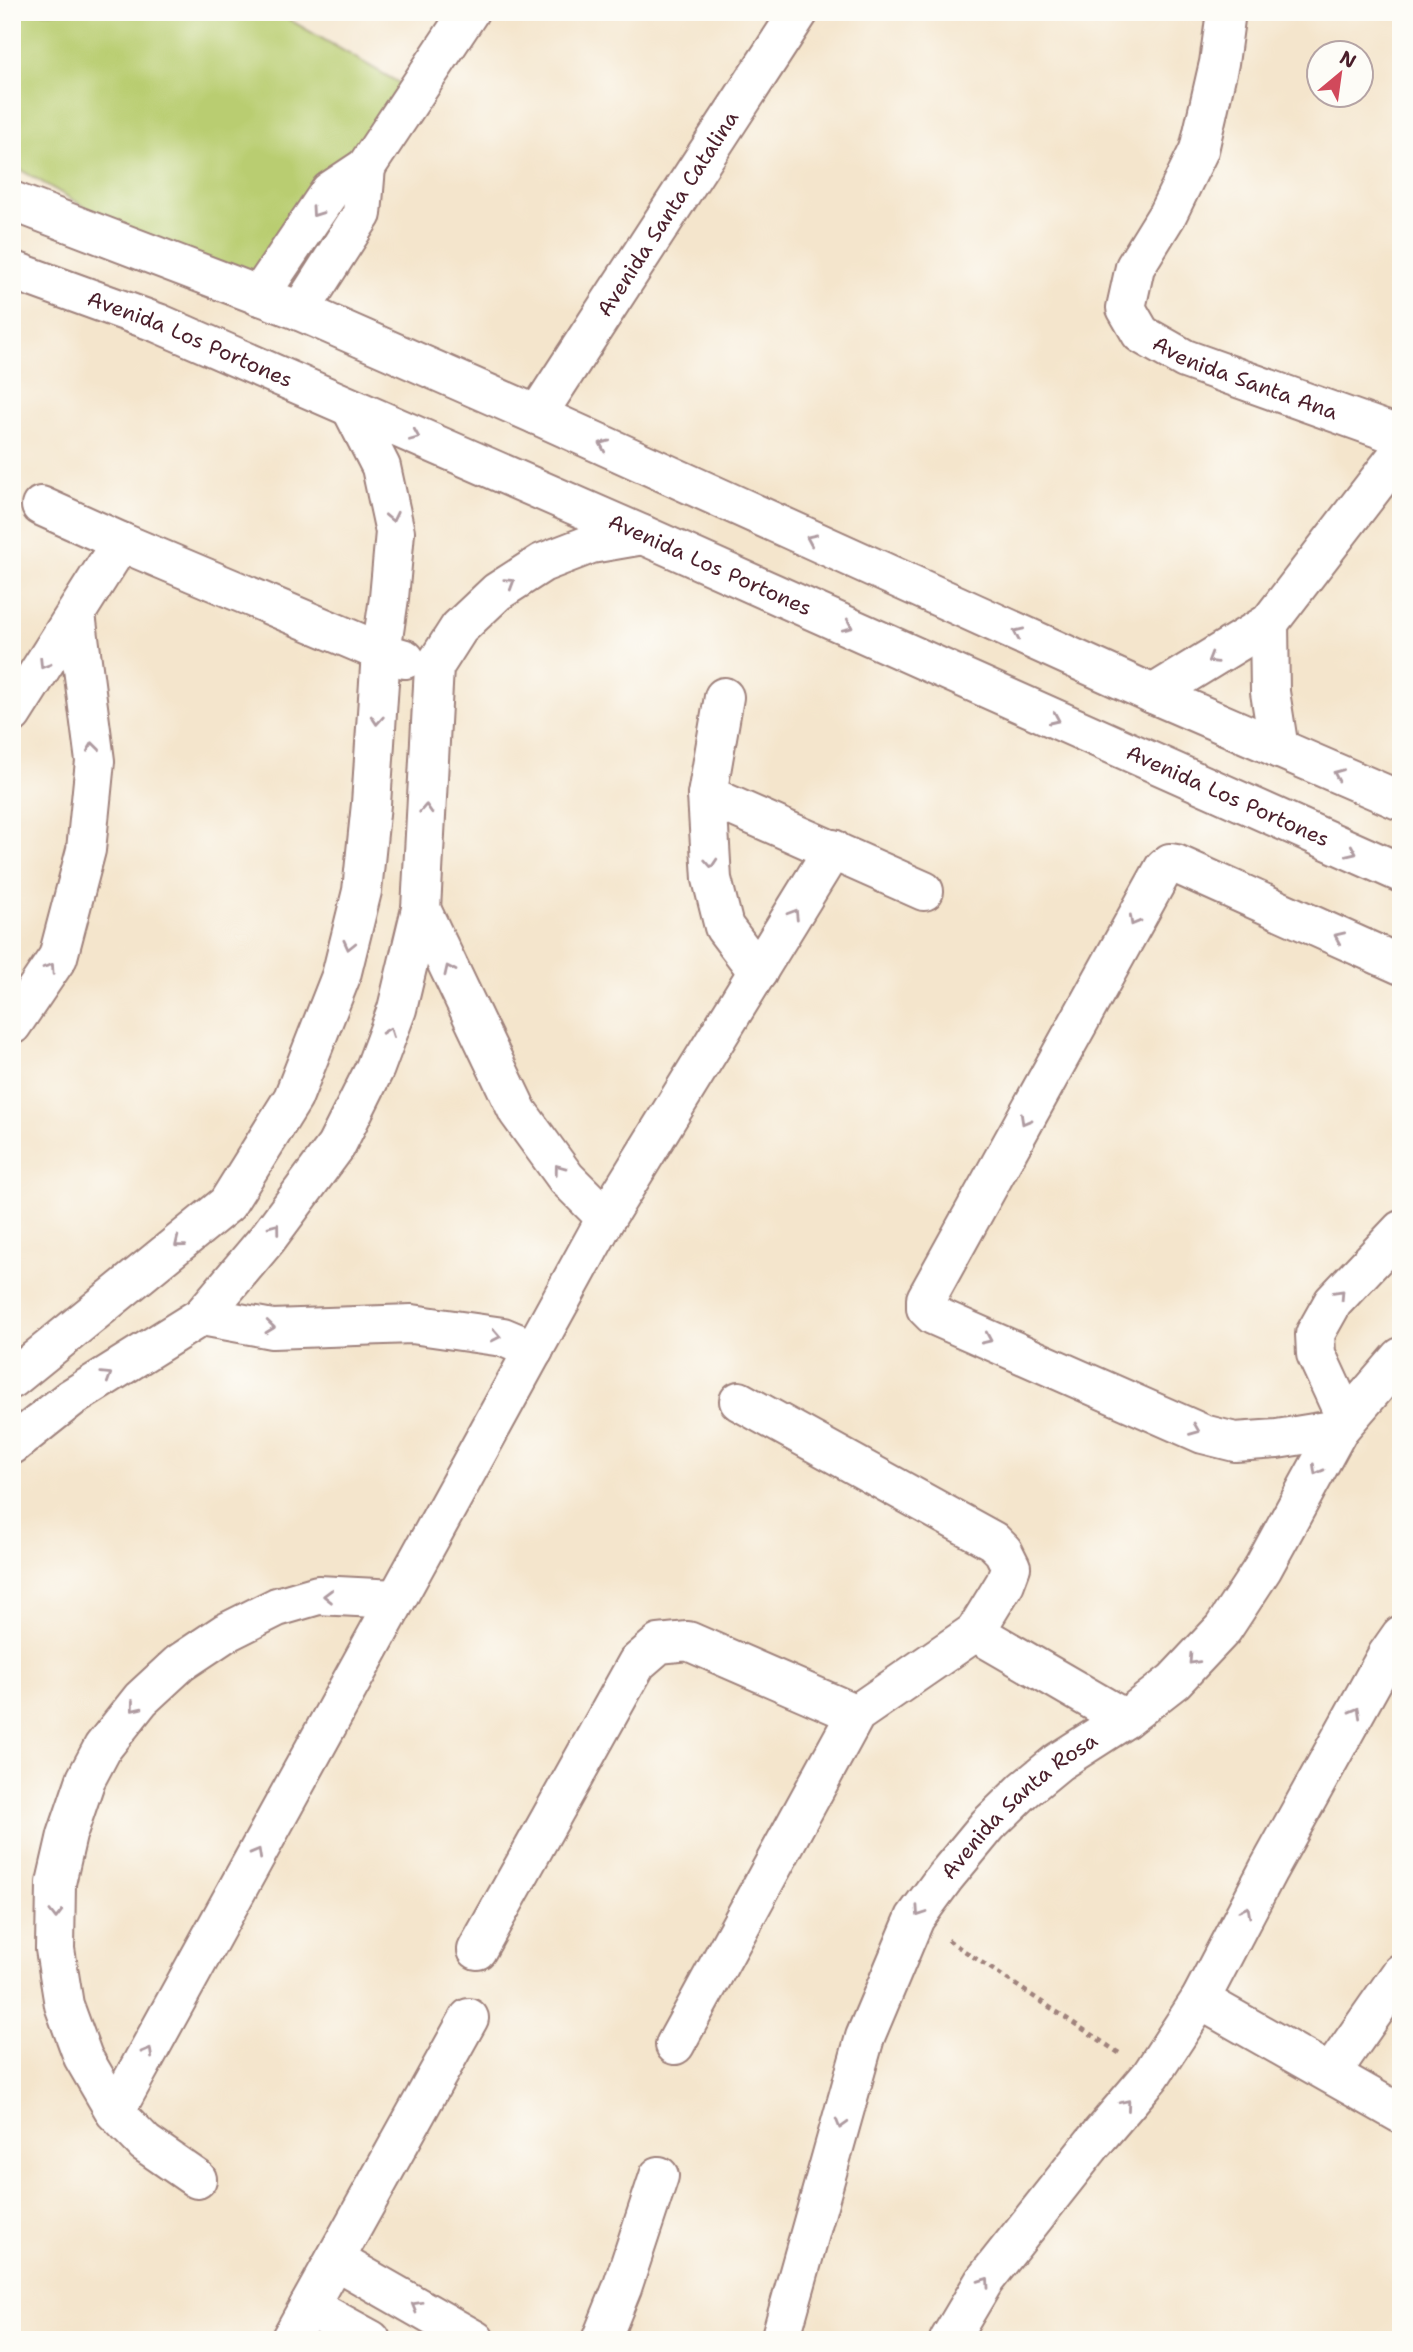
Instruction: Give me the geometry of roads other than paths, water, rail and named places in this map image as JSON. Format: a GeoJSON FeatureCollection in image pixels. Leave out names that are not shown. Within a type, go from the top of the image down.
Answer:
{"type":"FeatureCollection","features":[{"type":"Feature","properties":{"kind":"street"},"geometry":{"type":"LineString","coordinates":[[259,296],[330,191],[366,167],[469,12]]}},
{"type":"Feature","properties":{"kind":"street","name":"Avenida Santa Catalina"},"geometry":{"type":"LineString","coordinates":[[537,415],[799,12]]}},
{"type":"Feature","properties":{"kind":"street","name":"Avenida Santa Ana"},"geometry":{"type":"LineString","coordinates":[[1226,12],[1219,63],[1199,150],[1167,215],[1136,267],[1126,308],[1141,334],[1185,359],[1401,436]]}},
{"type":"Feature","properties":{"kind":"street"},"geometry":{"type":"LineString","coordinates":[[300,312],[362,214],[366,167]]}},
{"type":"Feature","properties":{"kind":"street"},"geometry":{"type":"LineString","coordinates":[[12,201],[300,312],[537,415],[1153,694],[1401,801]]}},
{"type":"Feature","properties":{"kind":"street"},"geometry":{"type":"LineString","coordinates":[[158,323],[184,267]]}},
{"type":"Feature","properties":{"kind":"street","name":"Avenida Los Portones"},"geometry":{"type":"LineString","coordinates":[[12,270],[158,323],[643,534],[1401,873]]}},
{"type":"Feature","properties":{"kind":"street"},"geometry":{"type":"LineString","coordinates":[[71,1398],[25,1368],[227,1205],[293,1098],[341,976],[362,891],[381,652],[395,532],[381,467],[351,408]]}},
{"type":"Feature","properties":{"kind":"street"},"geometry":{"type":"LineString","coordinates":[[1153,694],[1269,623],[1401,451]]}},
{"type":"Feature","properties":{"kind":"street"},"geometry":{"type":"LineString","coordinates":[[41,506],[381,652],[434,667]]}},
{"type":"Feature","properties":{"kind":"street"},"geometry":{"type":"LineString","coordinates":[[12,1445],[71,1398],[202,1316],[267,1239],[336,1146],[375,1068],[397,1009],[421,909],[434,667],[459,628],[497,592],[542,563],[591,544],[643,534]]}},
{"type":"Feature","properties":{"kind":"street"},"geometry":{"type":"LineString","coordinates":[[12,714],[121,542]]}},
{"type":"Feature","properties":{"kind":"street"},"geometry":{"type":"LineString","coordinates":[[12,1025],[58,957],[86,850],[95,761],[76,614]]}},
{"type":"Feature","properties":{"kind":"street"},"geometry":{"type":"LineString","coordinates":[[1269,623],[1270,692],[1279,749]]}},
{"type":"Feature","properties":{"kind":"street"},"geometry":{"type":"LineString","coordinates":[[724,696],[707,795],[712,879],[724,928],[758,972]]}},
{"type":"Feature","properties":{"kind":"street"},"geometry":{"type":"LineString","coordinates":[[707,795],[924,891]]}},
{"type":"Feature","properties":{"kind":"street"},"geometry":{"type":"LineString","coordinates":[[115,2112],[606,1218],[833,849]]}},
{"type":"Feature","properties":{"kind":"street"},"geometry":{"type":"LineString","coordinates":[[1401,965],[1170,863],[1164,868],[926,1299],[926,1308],[933,1315],[1203,1434],[1235,1442],[1277,1439],[1343,1424],[1316,1354],[1315,1334],[1333,1302],[1401,1230]]}},
{"type":"Feature","properties":{"kind":"street"},"geometry":{"type":"LineString","coordinates":[[421,909],[518,1112],[566,1178],[606,1218]]}},
{"type":"Feature","properties":{"kind":"street"},"geometry":{"type":"LineString","coordinates":[[202,1316],[272,1329],[412,1324],[503,1337],[534,1350]]}},
{"type":"Feature","properties":{"kind":"street","name":"Avenida Santa Rosa"},"geometry":{"type":"LineString","coordinates":[[780,2340],[865,2037],[915,1918],[988,1825],[1024,1790],[1058,1762],[1125,1719],[1174,1681],[1223,1629],[1264,1568],[1343,1424],[1401,1357]]}},
{"type":"Feature","properties":{"kind":"street"},"geometry":{"type":"LineString","coordinates":[[675,2045],[856,1714],[975,1632],[1005,1583],[1011,1567],[1003,1551],[993,1541],[739,1401]]}},
{"type":"Feature","properties":{"kind":"street"},"geometry":{"type":"LineString","coordinates":[[197,2179],[145,2143],[115,2112],[83,2057],[64,2005],[55,1949],[56,1884],[67,1835],[86,1779],[103,1747],[141,1699],[180,1663],[225,1633],[276,1607],[318,1595],[396,1599]]}},
{"type":"Feature","properties":{"kind":"street"},"geometry":{"type":"LineString","coordinates":[[975,1632],[1125,1719]]}},
{"type":"Feature","properties":{"kind":"street"},"geometry":{"type":"LineString","coordinates":[[949,2340],[984,2281],[1093,2143],[1151,2075],[1200,2000],[1275,1858],[1387,1655],[1401,1635]]}},
{"type":"Feature","properties":{"kind":"street"},"geometry":{"type":"LineString","coordinates":[[477,1950],[637,1663],[659,1644],[688,1641],[856,1714]]}},
{"type":"Feature","properties":{"kind":"street"},"geometry":{"type":"LineString","coordinates":[[1331,2073],[1401,1973]]}},
{"type":"Feature","properties":{"kind":"street"},"geometry":{"type":"LineString","coordinates":[[1200,2000],[1401,2114]]}},
{"type":"Feature","properties":{"kind":"street"},"geometry":{"type":"LineString","coordinates":[[290,2340],[468,2018]]}},
{"type":"Feature","properties":{"kind":"street"},"geometry":{"type":"LineString","coordinates":[[601,2340],[622,2288],[659,2176]]}},
{"type":"Feature","properties":{"kind":"street"},"geometry":{"type":"LineString","coordinates":[[335,2260],[475,2340]]}},
{"type":"Feature","properties":{"kind":"street"},"geometry":{"type":"LineString","coordinates":[[309,2306],[371,2340]]}}]}
